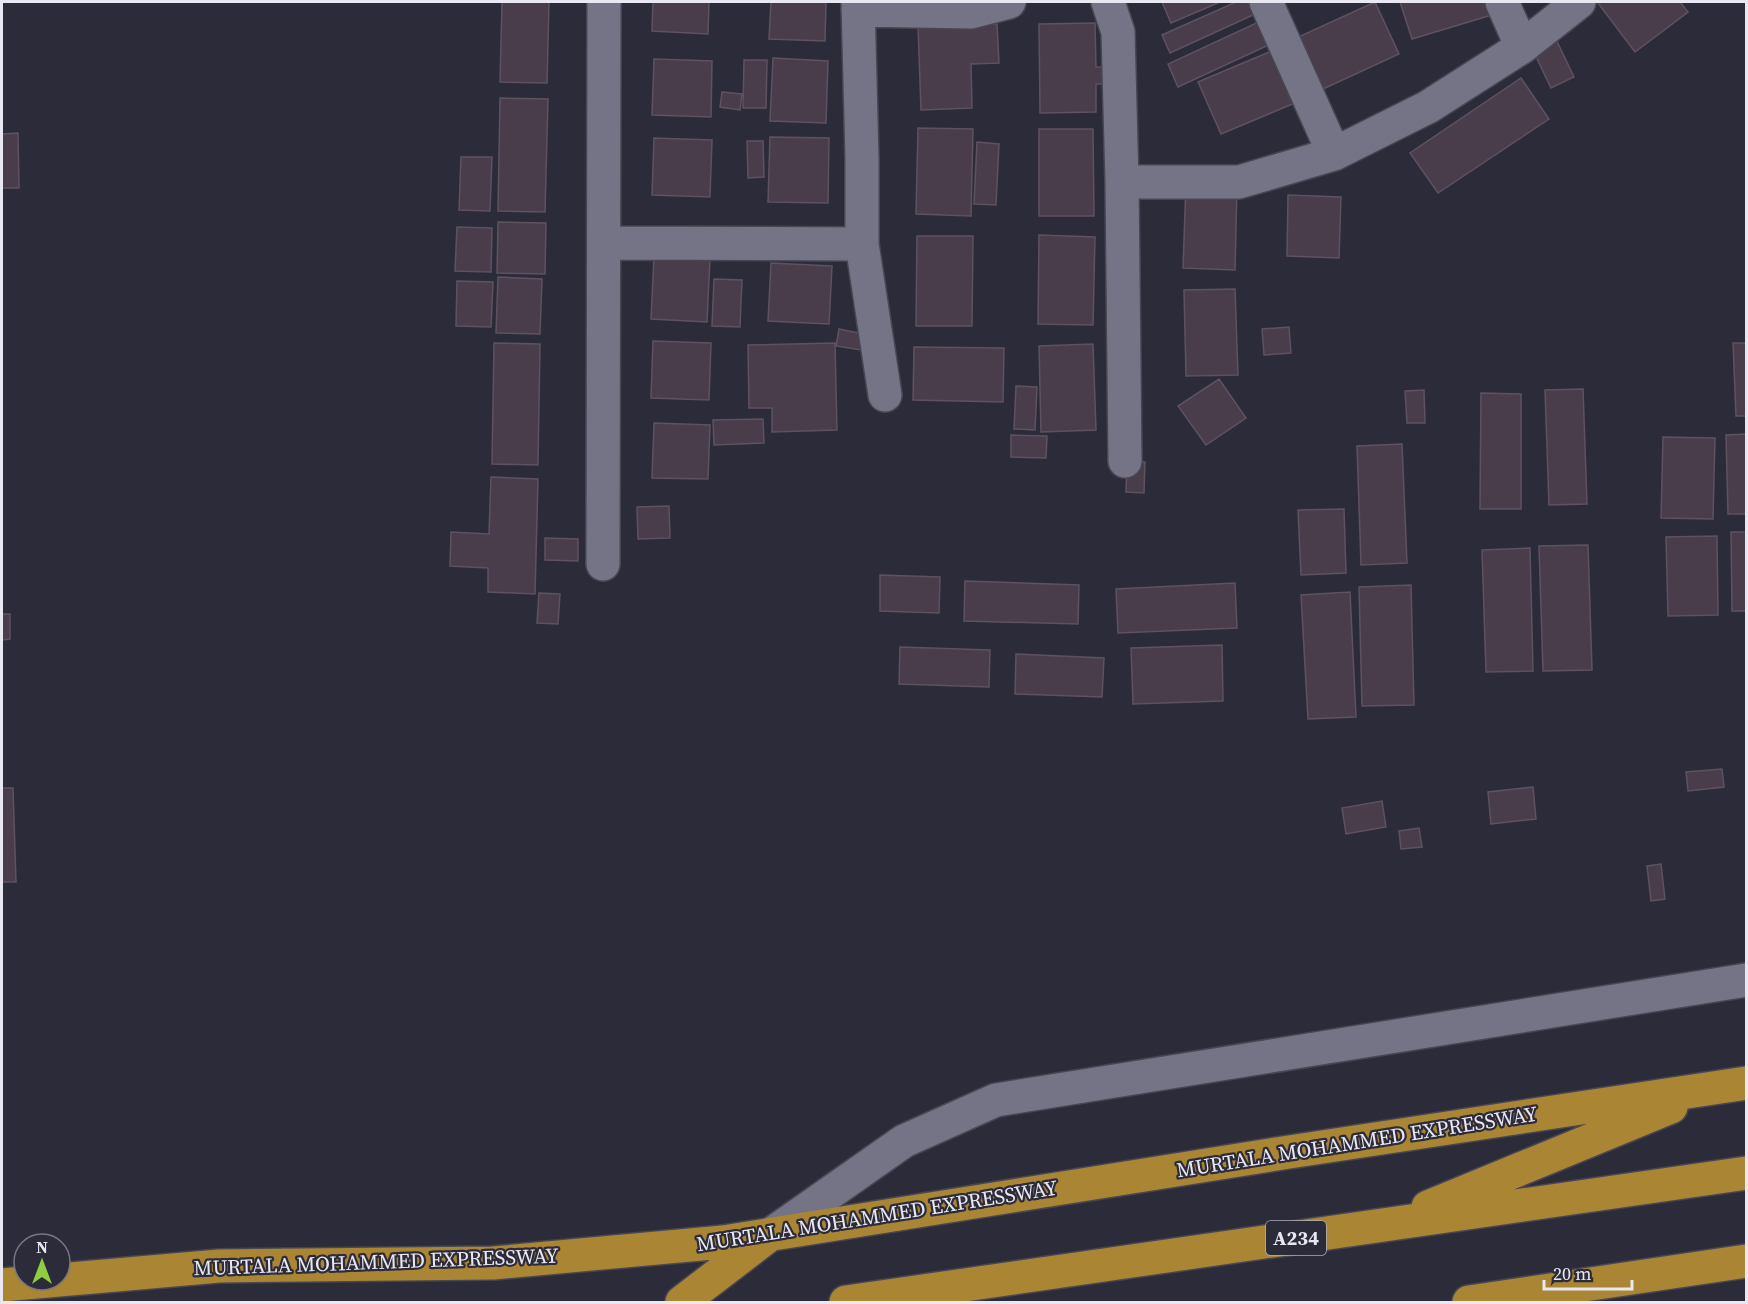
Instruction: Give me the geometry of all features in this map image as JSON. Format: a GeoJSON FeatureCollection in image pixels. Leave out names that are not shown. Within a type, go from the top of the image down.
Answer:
{"type":"FeatureCollection","features":[{"type":"Feature","properties":{"kind":"highway","name":"MURTALA MOHAMMED EXPRESSWAY"},"geometry":{"type":"LineString","coordinates":[[2,1285],[219,1266],[493,1263],[723,1242],[1289,1152],[1732,1085]]}},
{"type":"Feature","properties":{"kind":"highway"},"geometry":{"type":"LineString","coordinates":[[1382,1226],[1732,1085]]}},
{"type":"Feature","properties":{"kind":"highway","name":"A234"},"geometry":{"type":"LineString","coordinates":[[846,1302],[1746,1173]]}},
{"type":"Feature","properties":{"kind":"highway"},"geometry":{"type":"LineString","coordinates":[[682,1302],[770,1234]]}},
{"type":"Feature","properties":{"kind":"highway"},"geometry":{"type":"LineString","coordinates":[[1469,1302],[1746,1262]]}},
{"type":"Feature","properties":{"kind":"street"},"geometry":{"type":"LineString","coordinates":[[603,564],[604,2]]}},
{"type":"Feature","properties":{"kind":"street"},"geometry":{"type":"LineString","coordinates":[[885,395],[862,244],[858,6],[972,12],[1009,2]]}},
{"type":"Feature","properties":{"kind":"street"},"geometry":{"type":"LineString","coordinates":[[1108,2],[1118,32],[1125,461]]}},
{"type":"Feature","properties":{"kind":"street"},"geometry":{"type":"LineString","coordinates":[[1266,2],[1334,154]]}},
{"type":"Feature","properties":{"kind":"street"},"geometry":{"type":"LineString","coordinates":[[1502,2],[1522,47]]}},
{"type":"Feature","properties":{"kind":"street"},"geometry":{"type":"LineString","coordinates":[[1122,182],[1239,182],[1334,154],[1428,107],[1522,47],[1579,2]]}},
{"type":"Feature","properties":{"kind":"street"},"geometry":{"type":"LineString","coordinates":[[604,243],[862,244]]}},
{"type":"Feature","properties":{"kind":"street"},"geometry":{"type":"LineString","coordinates":[[770,1234],[904,1140],[996,1100],[1746,980]]}},
{"type":"Feature","properties":{"kind":"building"},"geometry":{"type":"Polygon","coordinates":[[[502,2],[549,2],[547,83],[500,82],[502,2]]]}},
{"type":"Feature","properties":{"kind":"building"},"geometry":{"type":"Polygon","coordinates":[[[653,2],[709,2],[708,34],[652,31],[653,2]]]}},
{"type":"Feature","properties":{"kind":"building"},"geometry":{"type":"Polygon","coordinates":[[[771,2],[826,2],[825,41],[769,39],[771,2]]]}},
{"type":"Feature","properties":{"kind":"building"},"geometry":{"type":"Polygon","coordinates":[[[1162,2],[1220,2],[1171,23],[1162,2]]]}},
{"type":"Feature","properties":{"kind":"building"},"geometry":{"type":"Polygon","coordinates":[[[1236,2],[1263,2],[1266,9],[1170,53],[1162,35],[1236,2]]]}},
{"type":"Feature","properties":{"kind":"building"},"geometry":{"type":"Polygon","coordinates":[[[1375,2],[1399,54],[1321,90],[1296,38],[1375,2]]]}},
{"type":"Feature","properties":{"kind":"building"},"geometry":{"type":"Polygon","coordinates":[[[1400,2],[1491,2],[1495,14],[1412,39],[1400,2]]]}},
{"type":"Feature","properties":{"kind":"building"},"geometry":{"type":"Polygon","coordinates":[[[1680,2],[1688,12],[1635,52],[1598,3],[1680,2]]]}},
{"type":"Feature","properties":{"kind":"building"},"geometry":{"type":"Polygon","coordinates":[[[1265,19],[1275,42],[1178,87],[1168,64],[1265,19]]]}},
{"type":"Feature","properties":{"kind":"building"},"geometry":{"type":"Polygon","coordinates":[[[1095,23],[1096,67],[1114,67],[1115,84],[1096,84],[1096,112],[1040,113],[1039,24],[1095,23]]]}},
{"type":"Feature","properties":{"kind":"building"},"geometry":{"type":"Polygon","coordinates":[[[997,24],[999,63],[971,64],[972,108],[921,110],[918,26],[997,24]]]}},
{"type":"Feature","properties":{"kind":"building"},"geometry":{"type":"Polygon","coordinates":[[[1553,33],[1574,77],[1551,88],[1530,44],[1553,33]]]}},
{"type":"Feature","properties":{"kind":"building"},"geometry":{"type":"Polygon","coordinates":[[[1279,48],[1302,100],[1221,134],[1198,82],[1279,48]]]}},
{"type":"Feature","properties":{"kind":"building"},"geometry":{"type":"Polygon","coordinates":[[[773,58],[828,61],[826,123],[770,121],[773,58]]]}},
{"type":"Feature","properties":{"kind":"building"},"geometry":{"type":"Polygon","coordinates":[[[654,59],[712,61],[711,117],[652,115],[654,59]]]}},
{"type":"Feature","properties":{"kind":"building"},"geometry":{"type":"Polygon","coordinates":[[[744,60],[767,60],[766,108],[743,108],[744,60]]]}},
{"type":"Feature","properties":{"kind":"building"},"geometry":{"type":"Polygon","coordinates":[[[1521,78],[1549,119],[1438,193],[1410,153],[1521,78]]]}},
{"type":"Feature","properties":{"kind":"building"},"geometry":{"type":"Polygon","coordinates":[[[722,92],[742,94],[740,110],[720,107],[722,92]]]}},
{"type":"Feature","properties":{"kind":"building"},"geometry":{"type":"Polygon","coordinates":[[[500,98],[548,99],[545,212],[498,211],[500,98]]]}},
{"type":"Feature","properties":{"kind":"building"},"geometry":{"type":"Polygon","coordinates":[[[918,128],[973,129],[971,216],[916,214],[918,128]]]}},
{"type":"Feature","properties":{"kind":"building"},"geometry":{"type":"Polygon","coordinates":[[[1039,129],[1093,129],[1094,216],[1039,216],[1039,129]]]}},
{"type":"Feature","properties":{"kind":"building"},"geometry":{"type":"Polygon","coordinates":[[[18,133],[19,188],[2,188],[2,134],[18,133]]]}},
{"type":"Feature","properties":{"kind":"building"},"geometry":{"type":"Polygon","coordinates":[[[770,137],[829,138],[828,203],[768,202],[770,137]]]}},
{"type":"Feature","properties":{"kind":"building"},"geometry":{"type":"Polygon","coordinates":[[[654,138],[712,140],[710,197],[652,195],[654,138]]]}},
{"type":"Feature","properties":{"kind":"building"},"geometry":{"type":"Polygon","coordinates":[[[747,141],[763,141],[764,177],[748,178],[747,141]]]}},
{"type":"Feature","properties":{"kind":"building"},"geometry":{"type":"Polygon","coordinates":[[[977,142],[999,144],[996,205],[974,204],[977,142]]]}},
{"type":"Feature","properties":{"kind":"building"},"geometry":{"type":"Polygon","coordinates":[[[461,157],[492,157],[490,211],[459,210],[461,157]]]}},
{"type":"Feature","properties":{"kind":"building"},"geometry":{"type":"Polygon","coordinates":[[[1186,183],[1237,185],[1235,270],[1183,268],[1186,183]]]}},
{"type":"Feature","properties":{"kind":"building"},"geometry":{"type":"Polygon","coordinates":[[[1288,195],[1341,197],[1339,258],[1287,256],[1288,195]]]}},
{"type":"Feature","properties":{"kind":"building"},"geometry":{"type":"Polygon","coordinates":[[[498,222],[546,223],[545,274],[497,273],[498,222]]]}},
{"type":"Feature","properties":{"kind":"building"},"geometry":{"type":"Polygon","coordinates":[[[457,227],[492,228],[491,272],[455,271],[457,227]]]}},
{"type":"Feature","properties":{"kind":"building"},"geometry":{"type":"Polygon","coordinates":[[[1039,235],[1095,237],[1093,325],[1038,324],[1039,235]]]}},
{"type":"Feature","properties":{"kind":"building"},"geometry":{"type":"Polygon","coordinates":[[[917,236],[973,236],[972,326],[916,326],[917,236]]]}},
{"type":"Feature","properties":{"kind":"building"},"geometry":{"type":"Polygon","coordinates":[[[654,256],[710,259],[707,322],[651,319],[654,256]]]}},
{"type":"Feature","properties":{"kind":"building"},"geometry":{"type":"Polygon","coordinates":[[[771,263],[832,266],[829,324],[768,321],[771,263]]]}},
{"type":"Feature","properties":{"kind":"building"},"geometry":{"type":"Polygon","coordinates":[[[498,277],[542,279],[540,334],[496,333],[498,277]]]}},
{"type":"Feature","properties":{"kind":"building"},"geometry":{"type":"Polygon","coordinates":[[[714,279],[742,280],[740,327],[712,326],[714,279]]]}},
{"type":"Feature","properties":{"kind":"building"},"geometry":{"type":"Polygon","coordinates":[[[457,281],[493,282],[491,327],[456,326],[457,281]]]}},
{"type":"Feature","properties":{"kind":"building"},"geometry":{"type":"Polygon","coordinates":[[[1235,289],[1238,375],[1186,376],[1184,290],[1235,289]]]}},
{"type":"Feature","properties":{"kind":"building"},"geometry":{"type":"Polygon","coordinates":[[[1289,327],[1291,353],[1264,355],[1262,329],[1289,327]]]}},
{"type":"Feature","properties":{"kind":"building"},"geometry":{"type":"Polygon","coordinates":[[[839,329],[864,334],[861,350],[836,346],[839,329]]]}},
{"type":"Feature","properties":{"kind":"building"},"geometry":{"type":"Polygon","coordinates":[[[653,341],[711,343],[709,400],[651,398],[653,341]]]}},
{"type":"Feature","properties":{"kind":"building"},"geometry":{"type":"Polygon","coordinates":[[[494,343],[540,344],[538,465],[492,464],[494,343]]]}},
{"type":"Feature","properties":{"kind":"building"},"geometry":{"type":"Polygon","coordinates":[[[835,343],[837,430],[772,432],[772,408],[749,408],[748,345],[835,343]]]}},
{"type":"Feature","properties":{"kind":"building"},"geometry":{"type":"Polygon","coordinates":[[[1733,343],[1746,343],[1746,416],[1736,416],[1733,343]]]}},
{"type":"Feature","properties":{"kind":"building"},"geometry":{"type":"Polygon","coordinates":[[[1093,344],[1096,430],[1041,432],[1039,346],[1093,344]]]}},
{"type":"Feature","properties":{"kind":"building"},"geometry":{"type":"Polygon","coordinates":[[[914,347],[1004,348],[1003,402],[913,400],[914,347]]]}},
{"type":"Feature","properties":{"kind":"building"},"geometry":{"type":"Polygon","coordinates":[[[1219,379],[1246,418],[1206,445],[1178,406],[1219,379]]]}},
{"type":"Feature","properties":{"kind":"building"},"geometry":{"type":"Polygon","coordinates":[[[1016,386],[1037,387],[1035,430],[1014,429],[1016,386]]]}},
{"type":"Feature","properties":{"kind":"building"},"geometry":{"type":"Polygon","coordinates":[[[1583,389],[1587,504],[1549,505],[1545,390],[1583,389]]]}},
{"type":"Feature","properties":{"kind":"building"},"geometry":{"type":"Polygon","coordinates":[[[1424,390],[1425,423],[1407,423],[1405,391],[1424,390]]]}},
{"type":"Feature","properties":{"kind":"building"},"geometry":{"type":"Polygon","coordinates":[[[1481,393],[1521,394],[1521,509],[1480,509],[1481,393]]]}},
{"type":"Feature","properties":{"kind":"building"},"geometry":{"type":"Polygon","coordinates":[[[763,419],[764,443],[714,445],[713,420],[763,419]]]}},
{"type":"Feature","properties":{"kind":"building"},"geometry":{"type":"Polygon","coordinates":[[[654,423],[710,425],[708,479],[652,478],[654,423]]]}},
{"type":"Feature","properties":{"kind":"building"},"geometry":{"type":"Polygon","coordinates":[[[1746,434],[1746,514],[1728,514],[1726,435],[1746,434]]]}},
{"type":"Feature","properties":{"kind":"building"},"geometry":{"type":"Polygon","coordinates":[[[1011,435],[1047,436],[1046,458],[1011,457],[1011,435]]]}},
{"type":"Feature","properties":{"kind":"building"},"geometry":{"type":"Polygon","coordinates":[[[1663,437],[1715,438],[1713,519],[1661,518],[1663,437]]]}},
{"type":"Feature","properties":{"kind":"building"},"geometry":{"type":"Polygon","coordinates":[[[1402,444],[1407,563],[1361,565],[1357,446],[1402,444]]]}},
{"type":"Feature","properties":{"kind":"building"},"geometry":{"type":"Polygon","coordinates":[[[1127,461],[1145,462],[1144,493],[1126,492],[1127,461]]]}},
{"type":"Feature","properties":{"kind":"building"},"geometry":{"type":"Polygon","coordinates":[[[491,477],[538,479],[535,594],[488,592],[488,568],[450,566],[451,532],[489,534],[491,477]]]}},
{"type":"Feature","properties":{"kind":"building"},"geometry":{"type":"Polygon","coordinates":[[[669,506],[670,538],[638,539],[637,507],[669,506]]]}},
{"type":"Feature","properties":{"kind":"building"},"geometry":{"type":"Polygon","coordinates":[[[1344,509],[1346,573],[1301,575],[1298,510],[1344,509]]]}},
{"type":"Feature","properties":{"kind":"building"},"geometry":{"type":"Polygon","coordinates":[[[1731,532],[1746,532],[1746,611],[1732,611],[1731,532]]]}},
{"type":"Feature","properties":{"kind":"building"},"geometry":{"type":"Polygon","coordinates":[[[1717,536],[1718,615],[1668,616],[1666,537],[1717,536]]]}},
{"type":"Feature","properties":{"kind":"building"},"geometry":{"type":"Polygon","coordinates":[[[545,538],[578,539],[578,561],[545,560],[545,538]]]}},
{"type":"Feature","properties":{"kind":"building"},"geometry":{"type":"Polygon","coordinates":[[[1588,545],[1592,670],[1543,671],[1539,546],[1588,545]]]}},
{"type":"Feature","properties":{"kind":"building"},"geometry":{"type":"Polygon","coordinates":[[[1530,548],[1533,671],[1486,672],[1482,550],[1530,548]]]}},
{"type":"Feature","properties":{"kind":"building"},"geometry":{"type":"Polygon","coordinates":[[[880,575],[940,577],[939,613],[880,611],[880,575]]]}},
{"type":"Feature","properties":{"kind":"building"},"geometry":{"type":"Polygon","coordinates":[[[965,581],[1079,585],[1078,624],[964,621],[965,581]]]}},
{"type":"Feature","properties":{"kind":"building"},"geometry":{"type":"Polygon","coordinates":[[[1235,583],[1237,628],[1118,633],[1116,589],[1235,583]]]}},
{"type":"Feature","properties":{"kind":"building"},"geometry":{"type":"Polygon","coordinates":[[[1411,585],[1414,705],[1362,706],[1359,587],[1411,585]]]}},
{"type":"Feature","properties":{"kind":"building"},"geometry":{"type":"Polygon","coordinates":[[[1350,592],[1356,717],[1308,719],[1301,595],[1350,592]]]}},
{"type":"Feature","properties":{"kind":"building"},"geometry":{"type":"Polygon","coordinates":[[[539,593],[560,594],[558,624],[537,623],[539,593]]]}},
{"type":"Feature","properties":{"kind":"building"},"geometry":{"type":"Polygon","coordinates":[[[2,614],[10,614],[10,639],[2,640],[2,614]]]}},
{"type":"Feature","properties":{"kind":"building"},"geometry":{"type":"Polygon","coordinates":[[[1222,645],[1223,701],[1133,704],[1131,648],[1222,645]]]}},
{"type":"Feature","properties":{"kind":"building"},"geometry":{"type":"Polygon","coordinates":[[[900,647],[990,650],[989,687],[899,684],[900,647]]]}},
{"type":"Feature","properties":{"kind":"building"},"geometry":{"type":"Polygon","coordinates":[[[1016,654],[1104,658],[1102,697],[1015,694],[1016,654]]]}},
{"type":"Feature","properties":{"kind":"building"},"geometry":{"type":"Polygon","coordinates":[[[1722,769],[1724,787],[1688,791],[1686,772],[1722,769]]]}},
{"type":"Feature","properties":{"kind":"building"},"geometry":{"type":"Polygon","coordinates":[[[1533,787],[1536,819],[1491,824],[1488,792],[1533,787]]]}},
{"type":"Feature","properties":{"kind":"building"},"geometry":{"type":"Polygon","coordinates":[[[2,788],[13,788],[16,882],[2,882],[2,788]]]}},
{"type":"Feature","properties":{"kind":"building"},"geometry":{"type":"Polygon","coordinates":[[[1382,801],[1386,827],[1346,834],[1342,808],[1382,801]]]}},
{"type":"Feature","properties":{"kind":"building"},"geometry":{"type":"Polygon","coordinates":[[[1419,828],[1422,847],[1401,849],[1399,831],[1419,828]]]}},
{"type":"Feature","properties":{"kind":"building"},"geometry":{"type":"Polygon","coordinates":[[[1661,864],[1665,899],[1651,901],[1647,866],[1661,864]]]}}]}
